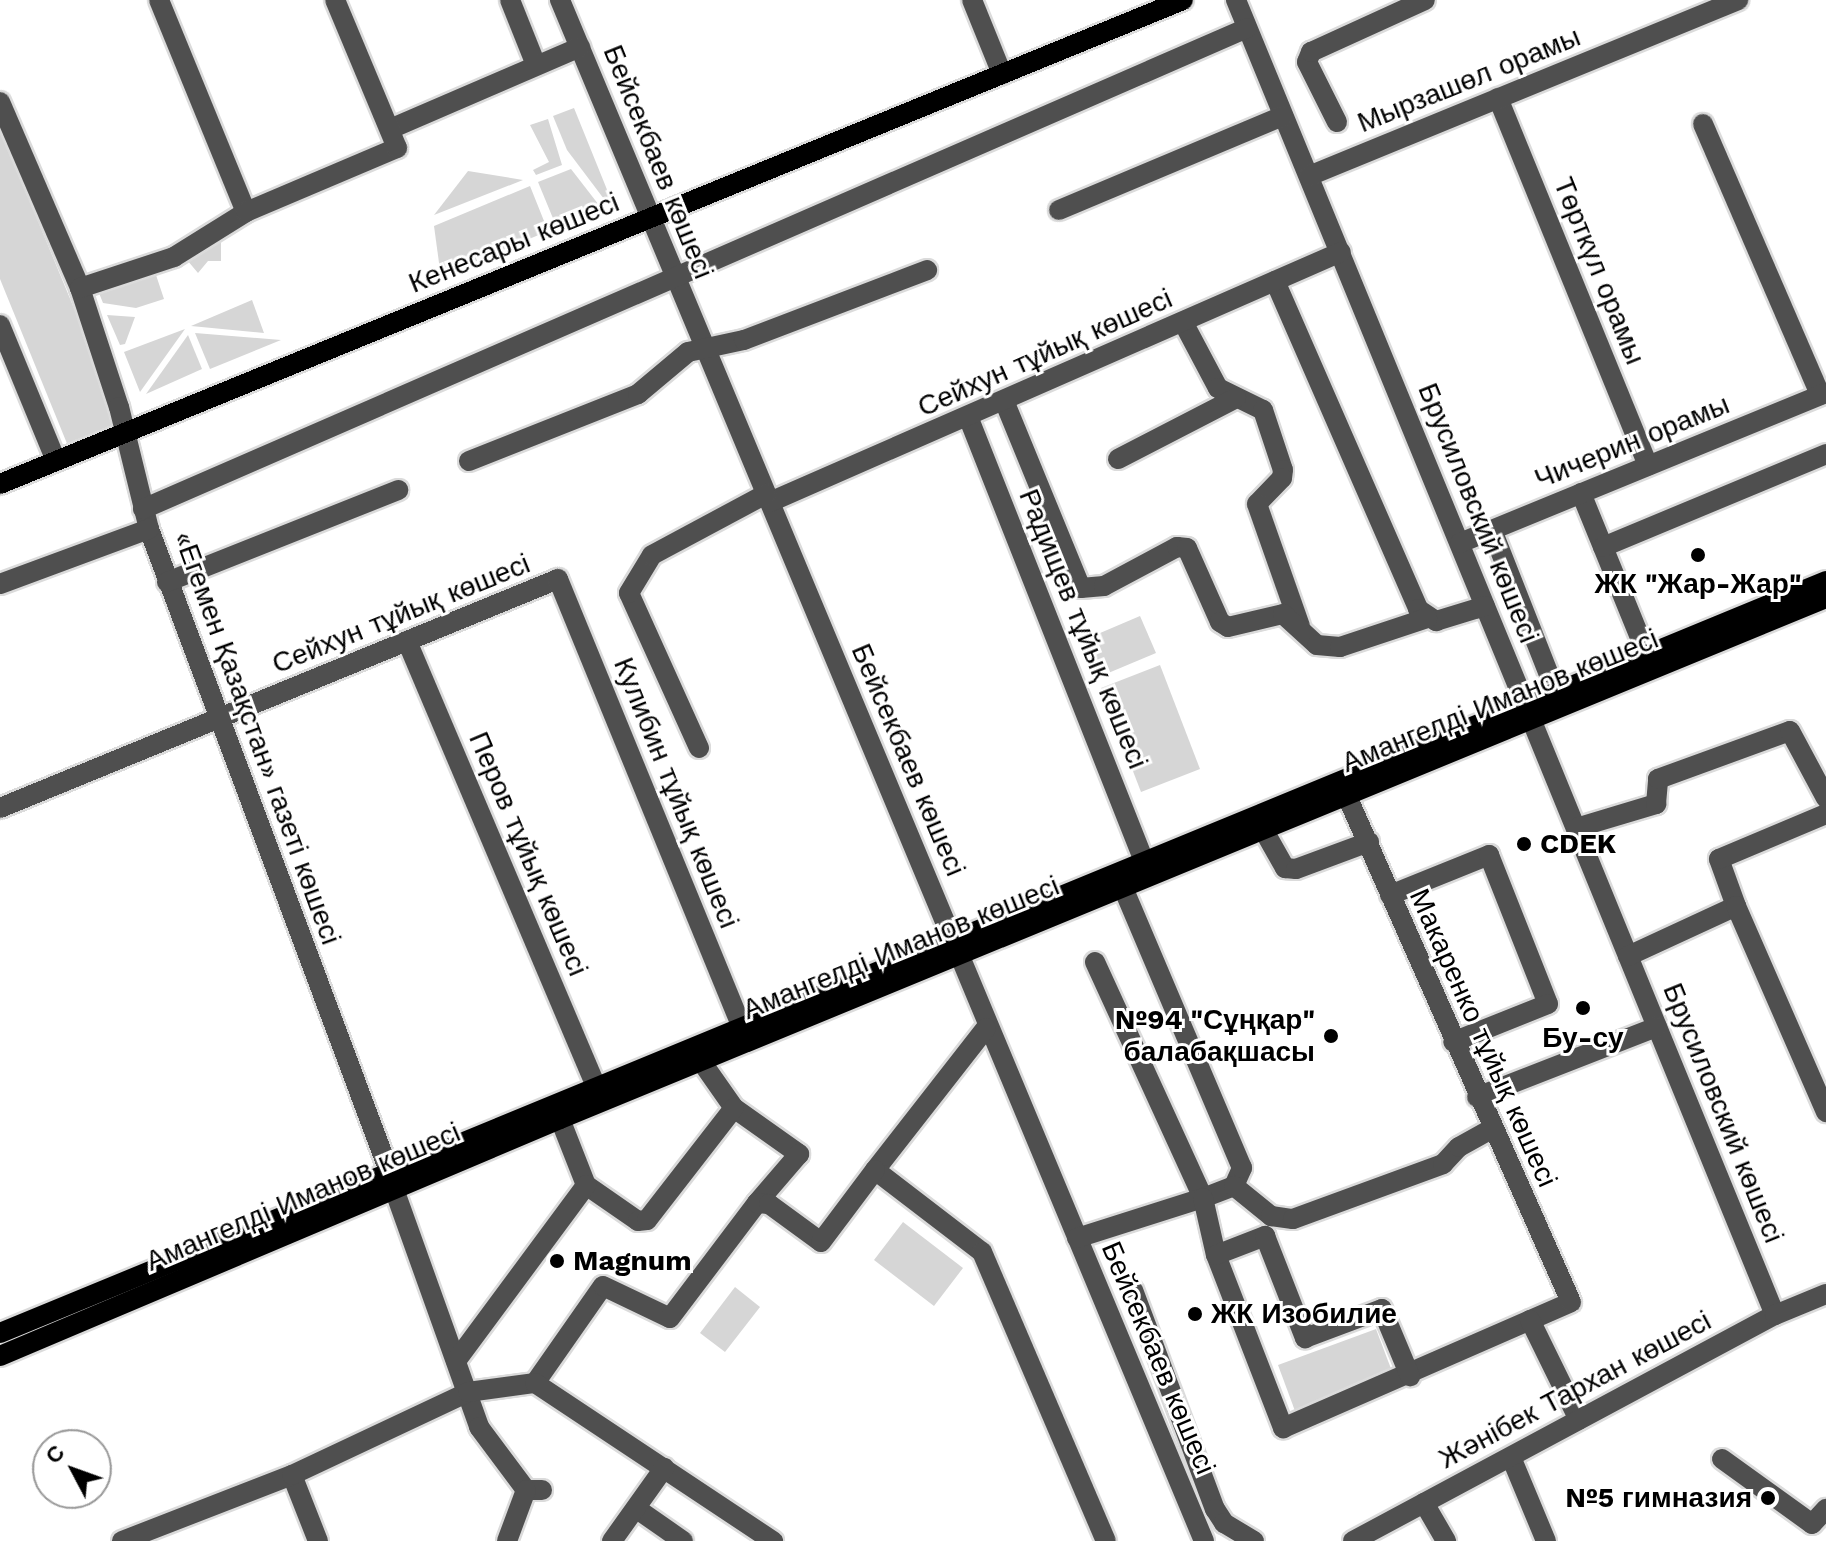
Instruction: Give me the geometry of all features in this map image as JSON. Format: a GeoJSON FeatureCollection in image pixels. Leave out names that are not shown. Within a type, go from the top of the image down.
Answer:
{"type":"FeatureCollection","features":[{"type":"Feature","properties":{"kind":"main road","name":"Кенесары көшесі"},"geometry":{"type":"LineString","coordinates":[[0,484],[1183,0]]}},
{"type":"Feature","properties":{"kind":"main road","name":"Амангелді Иманов көшесі"},"geometry":{"type":"LineString","coordinates":[[0,1356],[597,1088],[742,1028],[1123,887],[1346,794],[1826,581]]}},
{"type":"Feature","properties":{"kind":"main road","name":"Амангелді Иманов көшесі"},"geometry":{"type":"LineString","coordinates":[[0,1333],[560,1119],[701,1061],[956,948],[1144,860],[1826,598]]}},
{"type":"Feature","properties":{"kind":"street"},"geometry":{"type":"LineString","coordinates":[[159,0],[246,212]]}},
{"type":"Feature","properties":{"kind":"street"},"geometry":{"type":"LineString","coordinates":[[335,0],[394,138]]}},
{"type":"Feature","properties":{"kind":"street"},"geometry":{"type":"LineString","coordinates":[[510,0],[536,65]]}},
{"type":"Feature","properties":{"kind":"street","name":"Бейсекбаев көшесі"},"geometry":{"type":"LineString","coordinates":[[560,0],[956,948],[986,1028],[1204,1541]]}},
{"type":"Feature","properties":{"kind":"street"},"geometry":{"type":"LineString","coordinates":[[972,0],[1002,74]]}},
{"type":"Feature","properties":{"kind":"street","name":"Брусиловский көшесі"},"geometry":{"type":"LineString","coordinates":[[1236,0],[1775,1315]]}},
{"type":"Feature","properties":{"kind":"street"},"geometry":{"type":"LineString","coordinates":[[1337,122],[1307,62],[1311,52],[1425,0]]}},
{"type":"Feature","properties":{"kind":"street","name":"Мырзашөл орамы"},"geometry":{"type":"LineString","coordinates":[[1309,176],[1738,0]]}},
{"type":"Feature","properties":{"kind":"street"},"geometry":{"type":"LineString","coordinates":[[0,584],[1247,28]]}},
{"type":"Feature","properties":{"kind":"street"},"geometry":{"type":"LineString","coordinates":[[80,288],[174,257],[246,212],[536,65],[580,47]]}},
{"type":"Feature","properties":{"kind":"street","name":"Төрткүл орамы"},"geometry":{"type":"LineString","coordinates":[[1498,98],[1648,466]]}},
{"type":"Feature","properties":{"kind":"street","name":"«Егемен Қазақстан» газеті көшесі"},"geometry":{"type":"LineString","coordinates":[[0,102],[80,288],[167,582],[392,1182],[479,1427],[534,1490],[507,1541]]}},
{"type":"Feature","properties":{"kind":"street"},"geometry":{"type":"LineString","coordinates":[[1059,210],[1283,116]]}},
{"type":"Feature","properties":{"kind":"street"},"geometry":{"type":"LineString","coordinates":[[1703,124],[1823,394]]}},
{"type":"Feature","properties":{"kind":"street","name":"Сейхун тұйық көшесі"},"geometry":{"type":"LineString","coordinates":[[699,748],[629,593],[652,555],[768,498],[969,419],[1341,252]]}},
{"type":"Feature","properties":{"kind":"street"},"geometry":{"type":"LineString","coordinates":[[469,461],[638,394],[681,356],[744,340],[927,270]]}},
{"type":"Feature","properties":{"kind":"street"},"geometry":{"type":"LineString","coordinates":[[1275,281],[1418,609],[1427,618]]}},
{"type":"Feature","properties":{"kind":"street"},"geometry":{"type":"LineString","coordinates":[[1183,322],[1218,388],[1263,410],[1283,470],[1282,478],[1257,504],[1301,629]]}},
{"type":"Feature","properties":{"kind":"street"},"geometry":{"type":"LineString","coordinates":[[0,328],[56,461]]}},
{"type":"Feature","properties":{"kind":"street","name":"Чичерин орамы"},"geometry":{"type":"LineString","coordinates":[[1460,543],[1823,394]]}},
{"type":"Feature","properties":{"kind":"street"},"geometry":{"type":"LineString","coordinates":[[1118,459],[1236,398]]}},
{"type":"Feature","properties":{"kind":"street"},"geometry":{"type":"LineString","coordinates":[[1005,403],[1081,588],[1104,586],[1166,552],[1187,548],[1220,622],[1228,627],[1283,614],[1317,645],[1340,647],[1427,618],[1442,620],[1485,606]]}},
{"type":"Feature","properties":{"kind":"street","name":"Радищев тұйық көшесі"},"geometry":{"type":"LineString","coordinates":[[969,419],[1144,860]]}},
{"type":"Feature","properties":{"kind":"street"},"geometry":{"type":"LineString","coordinates":[[1603,547],[1826,454]]}},
{"type":"Feature","properties":{"kind":"street"},"geometry":{"type":"LineString","coordinates":[[167,582],[398,490]]}},
{"type":"Feature","properties":{"kind":"street"},"geometry":{"type":"LineString","coordinates":[[1581,493],[1639,635]]}},
{"type":"Feature","properties":{"kind":"street"},"geometry":{"type":"LineString","coordinates":[[1492,530],[1548,672]]}},
{"type":"Feature","properties":{"kind":"street","name":"Сейхун тұйық көшесі"},"geometry":{"type":"LineString","coordinates":[[0,808],[558,579]]}},
{"type":"Feature","properties":{"kind":"street","name":"Кулибин тұйық көшесі"},"geometry":{"type":"LineString","coordinates":[[558,579],[742,1028]]}},
{"type":"Feature","properties":{"kind":"street","name":"Перов тұйық көшесі"},"geometry":{"type":"LineString","coordinates":[[407,641],[597,1088]]}},
{"type":"Feature","properties":{"kind":"street"},"geometry":{"type":"LineString","coordinates":[[1576,828],[1656,804],[1658,779],[1790,731],[1826,798]]}},
{"type":"Feature","properties":{"kind":"street","name":"Макаренко тұйық көшесі"},"geometry":{"type":"LineString","coordinates":[[1346,794],[1491,1129],[1571,1302],[1530,1320]]}},
{"type":"Feature","properties":{"kind":"street"},"geometry":{"type":"LineString","coordinates":[[1826,814],[1719,859],[1736,906],[1826,1112]]}},
{"type":"Feature","properties":{"kind":"street"},"geometry":{"type":"LineString","coordinates":[[1263,829],[1285,868],[1296,869],[1369,842]]}},
{"type":"Feature","properties":{"kind":"street"},"geometry":{"type":"LineString","coordinates":[[1390,895],[1489,855],[1548,1004],[1453,1042]]}},
{"type":"Feature","properties":{"kind":"street"},"geometry":{"type":"LineString","coordinates":[[1077,1238],[1234,1186],[1242,1168],[1123,887]]}},
{"type":"Feature","properties":{"kind":"street"},"geometry":{"type":"LineString","coordinates":[[1628,956],[1736,906]]}},
{"type":"Feature","properties":{"kind":"street"},"geometry":{"type":"LineString","coordinates":[[1095,962],[1203,1198],[1216,1255],[1283,1428],[1410,1376],[1530,1320],[1579,1420]]}},
{"type":"Feature","properties":{"kind":"street"},"geometry":{"type":"LineString","coordinates":[[1477,1097],[1657,1027]]}},
{"type":"Feature","properties":{"kind":"street"},"geometry":{"type":"LineString","coordinates":[[757,1203],[769,1204],[821,1242],[986,1028]]}},
{"type":"Feature","properties":{"kind":"street"},"geometry":{"type":"LineString","coordinates":[[535,1383],[603,1286],[662,1318],[674,1317],[757,1203],[799,1154],[734,1108],[701,1061]]}},
{"type":"Feature","properties":{"kind":"street"},"geometry":{"type":"LineString","coordinates":[[560,1119],[586,1185],[638,1221],[647,1220],[734,1108]]}},
{"type":"Feature","properties":{"kind":"street"},"geometry":{"type":"LineString","coordinates":[[1234,1186],[1271,1216],[1293,1219],[1443,1164],[1459,1147],[1491,1129]]}},
{"type":"Feature","properties":{"kind":"street"},"geometry":{"type":"LineString","coordinates":[[875,1170],[982,1252],[1106,1541]]}},
{"type":"Feature","properties":{"kind":"street"},"geometry":{"type":"LineString","coordinates":[[456,1361],[586,1185]]}},
{"type":"Feature","properties":{"kind":"street"},"geometry":{"type":"LineString","coordinates":[[1216,1255],[1265,1236],[1305,1338],[1382,1309],[1410,1376]]}},
{"type":"Feature","properties":{"kind":"street"},"geometry":{"type":"LineString","coordinates":[[1133,1290],[1215,1509],[1224,1523],[1254,1541]]}},
{"type":"Feature","properties":{"kind":"street","name":"Жәнібек Тархан көшесі"},"geometry":{"type":"LineString","coordinates":[[1353,1541],[1385,1534],[1424,1503],[1775,1315],[1826,1294]]}},
{"type":"Feature","properties":{"kind":"street"},"geometry":{"type":"LineString","coordinates":[[122,1541],[292,1475],[468,1392],[535,1383],[773,1541]]}},
{"type":"Feature","properties":{"kind":"street"},"geometry":{"type":"LineString","coordinates":[[1511,1457],[1546,1541]]}},
{"type":"Feature","properties":{"kind":"street"},"geometry":{"type":"LineString","coordinates":[[1722,1459],[1812,1524],[1826,1509]]}},
{"type":"Feature","properties":{"kind":"street"},"geometry":{"type":"LineString","coordinates":[[612,1541],[664,1468]]}},
{"type":"Feature","properties":{"kind":"street"},"geometry":{"type":"LineString","coordinates":[[292,1475],[318,1541]]}},
{"type":"Feature","properties":{"kind":"street"},"geometry":{"type":"LineString","coordinates":[[1424,1503],[1446,1541]]}},
{"type":"Feature","properties":{"kind":"street"},"geometry":{"type":"LineString","coordinates":[[637,1509],[683,1541]]}},
{"type":"Feature","properties":{"kind":"shaded area"},"geometry":{"type":"Polygon","coordinates":[[[574,108],[612,202],[607,203],[567,150],[553,116],[574,108]]]}},
{"type":"Feature","properties":{"kind":"shaded area"},"geometry":{"type":"Polygon","coordinates":[[[548,119],[562,165],[536,175],[533,170],[549,162],[530,125],[548,119]]]}},
{"type":"Feature","properties":{"kind":"shaded area"},"geometry":{"type":"Polygon","coordinates":[[[0,129],[121,422],[68,446],[0,279],[0,129]]]}},
{"type":"Feature","properties":{"kind":"shaded area"},"geometry":{"type":"Polygon","coordinates":[[[571,169],[602,209],[557,228],[538,182],[571,169]]]}},
{"type":"Feature","properties":{"kind":"shaded area"},"geometry":{"type":"Polygon","coordinates":[[[468,171],[523,180],[434,215],[468,171]]]}},
{"type":"Feature","properties":{"kind":"shaded area"},"geometry":{"type":"Polygon","coordinates":[[[530,186],[548,231],[451,272],[440,270],[434,226],[530,186]]]}},
{"type":"Feature","properties":{"kind":"shaded area"},"geometry":{"type":"Polygon","coordinates":[[[221,237],[221,261],[208,261],[198,273],[187,260],[221,237]]]}},
{"type":"Feature","properties":{"kind":"shaded area"},"geometry":{"type":"Polygon","coordinates":[[[156,275],[164,299],[136,308],[103,303],[99,293],[156,275]]]}},
{"type":"Feature","properties":{"kind":"shaded area"},"geometry":{"type":"Polygon","coordinates":[[[252,300],[264,333],[191,326],[252,300]]]}},
{"type":"Feature","properties":{"kind":"shaded area"},"geometry":{"type":"Polygon","coordinates":[[[107,315],[135,317],[125,344],[120,345],[107,315]]]}},
{"type":"Feature","properties":{"kind":"shaded area"},"geometry":{"type":"Polygon","coordinates":[[[185,329],[140,392],[124,352],[185,329]]]}},
{"type":"Feature","properties":{"kind":"shaded area"},"geometry":{"type":"Polygon","coordinates":[[[195,333],[281,340],[210,369],[195,333]]]}},
{"type":"Feature","properties":{"kind":"shaded area"},"geometry":{"type":"Polygon","coordinates":[[[188,335],[202,369],[146,394],[188,335]]]}},
{"type":"Feature","properties":{"kind":"shaded area"},"geometry":{"type":"Polygon","coordinates":[[[1140,616],[1156,653],[1094,679],[1079,642],[1140,616]]]}},
{"type":"Feature","properties":{"kind":"shaded area"},"geometry":{"type":"Polygon","coordinates":[[[1160,665],[1200,769],[1141,792],[1101,688],[1160,665]]]}},
{"type":"Feature","properties":{"kind":"shaded area"},"geometry":{"type":"Polygon","coordinates":[[[903,1222],[963,1268],[934,1306],[874,1260],[903,1222]]]}},
{"type":"Feature","properties":{"kind":"shaded area"},"geometry":{"type":"Polygon","coordinates":[[[735,1287],[760,1307],[725,1352],[700,1333],[735,1287]]]}},
{"type":"Feature","properties":{"kind":"shaded area"},"geometry":{"type":"Polygon","coordinates":[[[1376,1329],[1393,1374],[1295,1411],[1278,1365],[1376,1329]]]}},
{"type":"Feature","properties":{"kind":"place","name":"ЖК \"Жар-Жар\""},"geometry":{"type":"Point","coordinates":[1698,555]}},
{"type":"Feature","properties":{"kind":"place","name":"CDEK"},"geometry":{"type":"Point","coordinates":[1524,844]}},
{"type":"Feature","properties":{"kind":"place","name":"Бу-су"},"geometry":{"type":"Point","coordinates":[1583,1008]}},
{"type":"Feature","properties":{"kind":"place","name":"№94 \"Сұңқар\" балабақшасы"},"geometry":{"type":"Point","coordinates":[1331,1036]}},
{"type":"Feature","properties":{"kind":"place","name":"Magnum"},"geometry":{"type":"Point","coordinates":[557,1261]}},
{"type":"Feature","properties":{"kind":"place","name":"ЖК Изобилие"},"geometry":{"type":"Point","coordinates":[1195,1314]}},
{"type":"Feature","properties":{"kind":"place","name":"№5 гимназия"},"geometry":{"type":"Point","coordinates":[1768,1498]}}]}
